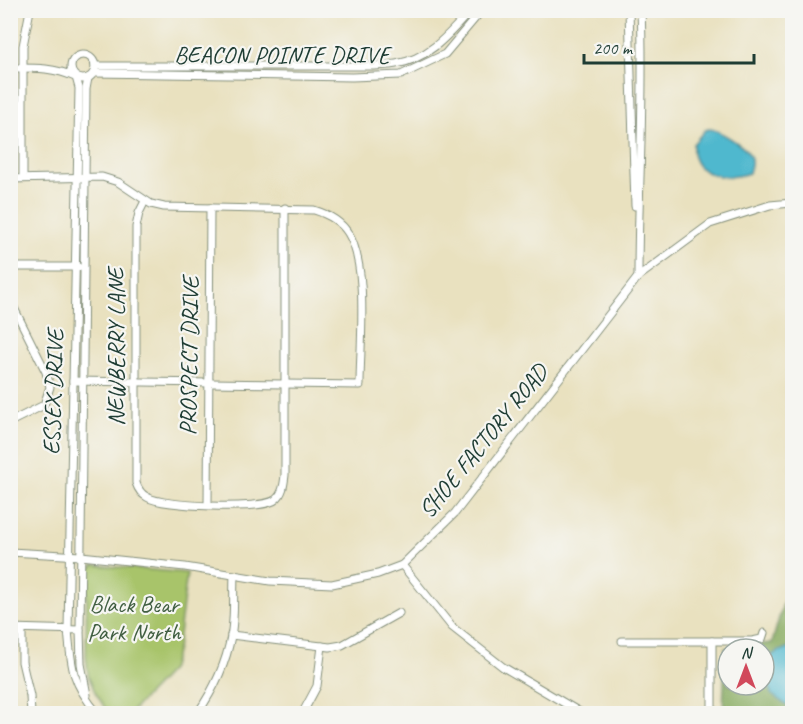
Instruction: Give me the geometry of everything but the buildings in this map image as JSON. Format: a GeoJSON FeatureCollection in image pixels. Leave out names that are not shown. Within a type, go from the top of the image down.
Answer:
{"type":"FeatureCollection","features":[{"type":"Feature","properties":{"kind":"street"},"geometry":{"type":"LineString","coordinates":[[23,178],[23,46],[30,10]]}},
{"type":"Feature","properties":{"kind":"street","name":"BEACON POINTE DRIVE"},"geometry":{"type":"LineString","coordinates":[[92,72],[398,64],[422,56],[439,45],[471,10]]}},
{"type":"Feature","properties":{"kind":"street","name":"BEACON POINTE DRIVE"},"geometry":{"type":"LineString","coordinates":[[92,72],[377,77],[400,75],[445,54],[482,10]]}},
{"type":"Feature","properties":{"kind":"street"},"geometry":{"type":"LineString","coordinates":[[629,10],[635,210],[638,230]]}},
{"type":"Feature","properties":{"kind":"street"},"geometry":{"type":"LineString","coordinates":[[638,277],[643,65],[641,10]]}},
{"type":"Feature","properties":{"kind":"street"},"geometry":{"type":"LineString","coordinates":[[10,68],[48,68],[62,70],[75,77],[92,72],[92,58],[84,55],[76,56],[71,63],[71,70],[75,77]]}},
{"type":"Feature","properties":{"kind":"street"},"geometry":{"type":"LineString","coordinates":[[414,59],[417,68]]}},
{"type":"Feature","properties":{"kind":"street"},"geometry":{"type":"LineString","coordinates":[[48,68],[71,63]]}},
{"type":"Feature","properties":{"kind":"street","name":"ESSEX DRIVE"},"geometry":{"type":"LineString","coordinates":[[81,179],[86,89],[92,72]]}},
{"type":"Feature","properties":{"kind":"street","name":"ESSEX DRIVE"},"geometry":{"type":"LineString","coordinates":[[75,77],[79,88],[81,179],[80,630],[81,664],[89,704]]}},
{"type":"Feature","properties":{"kind":"street"},"geometry":{"type":"LineString","coordinates":[[10,178],[81,179],[97,177],[113,180],[145,201],[164,207],[314,210],[331,216],[349,234],[357,254],[361,288],[360,384],[73,381]]}},
{"type":"Feature","properties":{"kind":"street","name":"NEWBERRY LANE"},"geometry":{"type":"LineString","coordinates":[[145,201],[136,227],[135,477],[141,493],[153,500],[208,505]]}},
{"type":"Feature","properties":{"kind":"street","name":"SHOE FACTORY ROAD"},"geometry":{"type":"LineString","coordinates":[[10,552],[81,556],[185,567],[270,580],[332,584],[378,574],[402,564],[455,513],[638,277],[710,224],[770,205],[792,203]]}},
{"type":"Feature","properties":{"kind":"street","name":"PROSPECT DRIVE"},"geometry":{"type":"LineString","coordinates":[[208,505],[210,208]]}},
{"type":"Feature","properties":{"kind":"street"},"geometry":{"type":"LineString","coordinates":[[208,505],[270,503],[278,498],[282,490],[285,475],[285,208]]}},
{"type":"Feature","properties":{"kind":"street"},"geometry":{"type":"LineString","coordinates":[[10,267],[80,267]]}},
{"type":"Feature","properties":{"kind":"street","name":"ESSEX DRIVE"},"geometry":{"type":"LineString","coordinates":[[80,267],[73,381],[68,630],[71,667],[77,685],[98,714]]}},
{"type":"Feature","properties":{"kind":"street"},"geometry":{"type":"LineString","coordinates":[[10,274],[12,304],[46,372],[50,387],[44,405],[10,422]]}},
{"type":"Feature","properties":{"kind":"street"},"geometry":{"type":"LineString","coordinates":[[402,564],[452,627],[503,667],[583,714]]}},
{"type":"Feature","properties":{"kind":"street"},"geometry":{"type":"LineString","coordinates":[[197,714],[213,687],[231,635],[234,575]]}},
{"type":"Feature","properties":{"kind":"street"},"geometry":{"type":"LineString","coordinates":[[231,635],[322,646],[342,645],[399,613]]}},
{"type":"Feature","properties":{"kind":"street"},"geometry":{"type":"LineString","coordinates":[[10,628],[80,630]]}},
{"type":"Feature","properties":{"kind":"street"},"geometry":{"type":"LineString","coordinates":[[22,630],[22,662],[30,696],[31,714]]}},
{"type":"Feature","properties":{"kind":"street"},"geometry":{"type":"LineString","coordinates":[[622,641],[752,641],[762,639],[764,633]]}},
{"type":"Feature","properties":{"kind":"street"},"geometry":{"type":"LineString","coordinates":[[712,641],[712,714]]}},
{"type":"Feature","properties":{"kind":"street"},"geometry":{"type":"LineString","coordinates":[[302,714],[317,686],[322,646]]}},
{"type":"Feature","properties":{"kind":"green space","name":"Black Bear Park North"},"geometry":{"type":"Polygon","coordinates":[[[94,565],[187,573],[177,649],[171,670],[130,713],[108,713],[88,675],[86,655],[87,571],[94,565]]]}},
{"type":"Feature","properties":{"kind":"green space"},"geometry":{"type":"Polygon","coordinates":[[[788,586],[792,586],[792,713],[723,714],[724,697],[776,697],[776,637],[774,637],[788,586]]]}},
{"type":"Feature","properties":{"kind":"water"},"geometry":{"type":"Polygon","coordinates":[[[709,129],[724,135],[746,151],[751,161],[749,173],[720,176],[703,170],[697,164],[693,144],[705,130],[709,129]]]}},
{"type":"Feature","properties":{"kind":"water"},"geometry":{"type":"Polygon","coordinates":[[[792,646],[792,709],[775,697],[776,653],[792,646]]]}}]}
